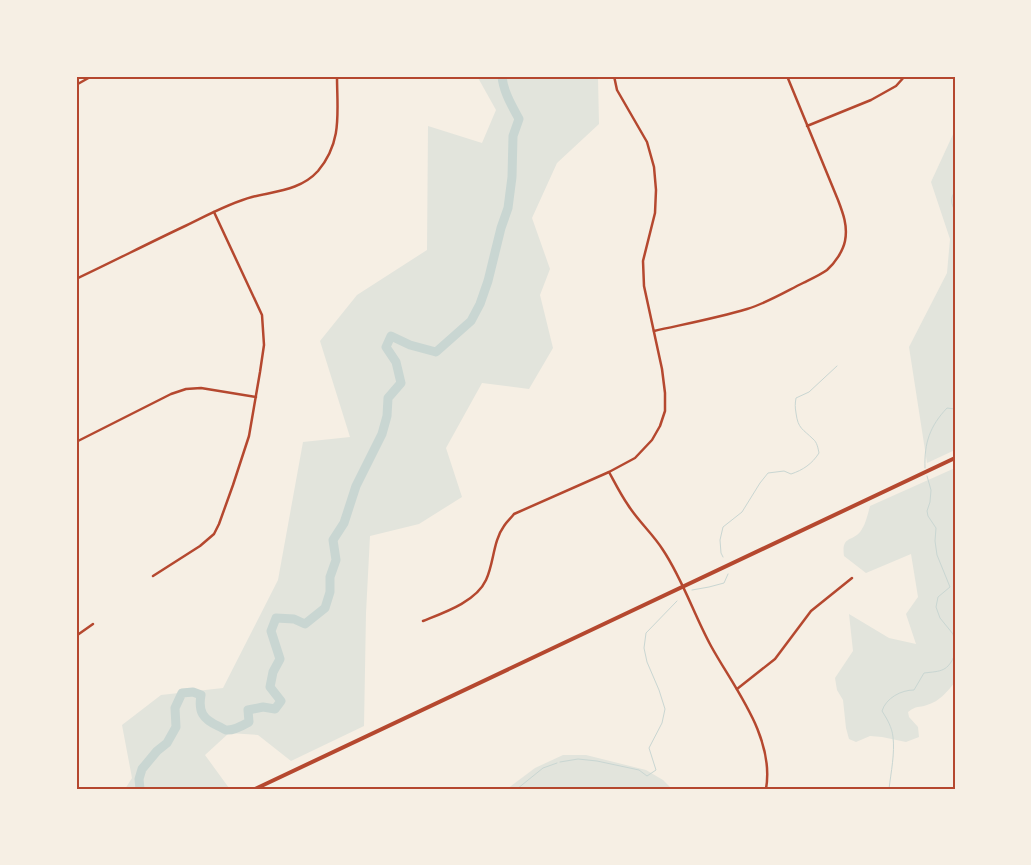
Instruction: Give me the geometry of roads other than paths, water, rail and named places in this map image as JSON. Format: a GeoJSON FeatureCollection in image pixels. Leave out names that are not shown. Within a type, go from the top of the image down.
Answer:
{"type":"FeatureCollection","features":[{"type":"Feature","properties":{"kind":"main road"},"geometry":{"type":"LineString","coordinates":[[255,789],[955,458]]}},
{"type":"Feature","properties":{"kind":"street"},"geometry":{"type":"LineString","coordinates":[[76,85],[92,76]]}},
{"type":"Feature","properties":{"kind":"street"},"geometry":{"type":"LineString","coordinates":[[76,279],[214,212],[251,197],[300,185],[309,179],[318,171],[332,150],[335,139],[338,126],[336,76]]}},
{"type":"Feature","properties":{"kind":"street"},"geometry":{"type":"LineString","coordinates":[[423,621],[452,609],[478,591],[485,582],[503,526],[514,514],[636,458],[652,440],[665,412],[665,394],[644,286],[643,261],[655,213],[654,166],[647,142],[617,90],[614,76]]}},
{"type":"Feature","properties":{"kind":"street"},"geometry":{"type":"LineString","coordinates":[[654,331],[749,308],[782,294],[827,269],[837,258],[845,243],[844,216],[787,76]]}},
{"type":"Feature","properties":{"kind":"street"},"geometry":{"type":"LineString","coordinates":[[808,126],[871,100],[896,86],[905,76]]}},
{"type":"Feature","properties":{"kind":"street"},"geometry":{"type":"LineString","coordinates":[[153,576],[200,546],[214,534],[249,436],[256,396],[264,346],[262,315],[214,212]]}},
{"type":"Feature","properties":{"kind":"street"},"geometry":{"type":"LineString","coordinates":[[76,442],[171,394],[186,389],[201,388],[256,396]]}},
{"type":"Feature","properties":{"kind":"street"},"geometry":{"type":"LineString","coordinates":[[609,472],[628,506],[664,551],[711,646],[737,689],[757,729],[765,754],[766,789]]}},
{"type":"Feature","properties":{"kind":"street"},"geometry":{"type":"LineString","coordinates":[[737,689],[775,659],[812,611],[852,578]]}},
{"type":"Feature","properties":{"kind":"street"},"geometry":{"type":"LineString","coordinates":[[76,636],[94,624]]}},
{"type":"Feature","properties":{"kind":"waterway"},"geometry":{"type":"LineString","coordinates":[[140,789],[139,779],[142,769],[157,751],[167,743],[176,727],[175,708],[182,693],[193,692],[201,695],[200,706],[205,718],[226,730],[235,729],[249,722],[248,710],[263,707],[275,709],[281,701],[270,687],[273,672],[280,659],[271,631],[276,618],[294,619],[305,624],[325,608],[330,592],[330,577],[336,560],[333,540],[344,523],[356,486],[382,434],[387,416],[388,398],[401,383],[396,362],[386,347],[391,336],[410,345],[436,352],[471,321],[480,304],[508,208],[512,177],[513,136],[519,119],[506,93],[502,76]]}},
{"type":"Feature","properties":{"kind":"waterway"},"geometry":{"type":"LineString","coordinates":[[955,191],[952,196],[955,211]]}},
{"type":"Feature","properties":{"kind":"waterway"},"geometry":{"type":"LineString","coordinates":[[723,557],[720,540],[723,527],[742,512],[768,473],[784,471],[791,474],[810,463],[819,453],[815,442],[801,428],[798,422],[795,409],[796,398],[809,392],[837,366]]}},
{"type":"Feature","properties":{"kind":"waterway"},"geometry":{"type":"LineString","coordinates":[[925,468],[927,443],[932,428],[947,408],[955,409]]}},
{"type":"Feature","properties":{"kind":"waterway"},"geometry":{"type":"LineString","coordinates":[[927,476],[931,490],[927,511],[928,516],[936,528],[937,555],[950,587],[938,597],[936,607],[940,618],[953,634],[955,642]]}},
{"type":"Feature","properties":{"kind":"waterway"},"geometry":{"type":"LineString","coordinates":[[692,590],[724,583],[728,574]]}},
{"type":"Feature","properties":{"kind":"waterway"},"geometry":{"type":"LineString","coordinates":[[560,762],[578,759],[597,761],[639,770],[647,776],[656,770],[649,748],[662,723],[665,709],[647,662],[644,648],[646,633],[677,601]]}},
{"type":"Feature","properties":{"kind":"waterway"},"geometry":{"type":"LineString","coordinates":[[889,789],[893,743],[890,726],[882,711],[884,706],[890,699],[904,691],[914,690],[924,673],[943,670],[950,664],[955,654]]}},
{"type":"Feature","properties":{"kind":"waterway"},"geometry":{"type":"LineString","coordinates":[[517,789],[543,768],[557,763]]}}]}
